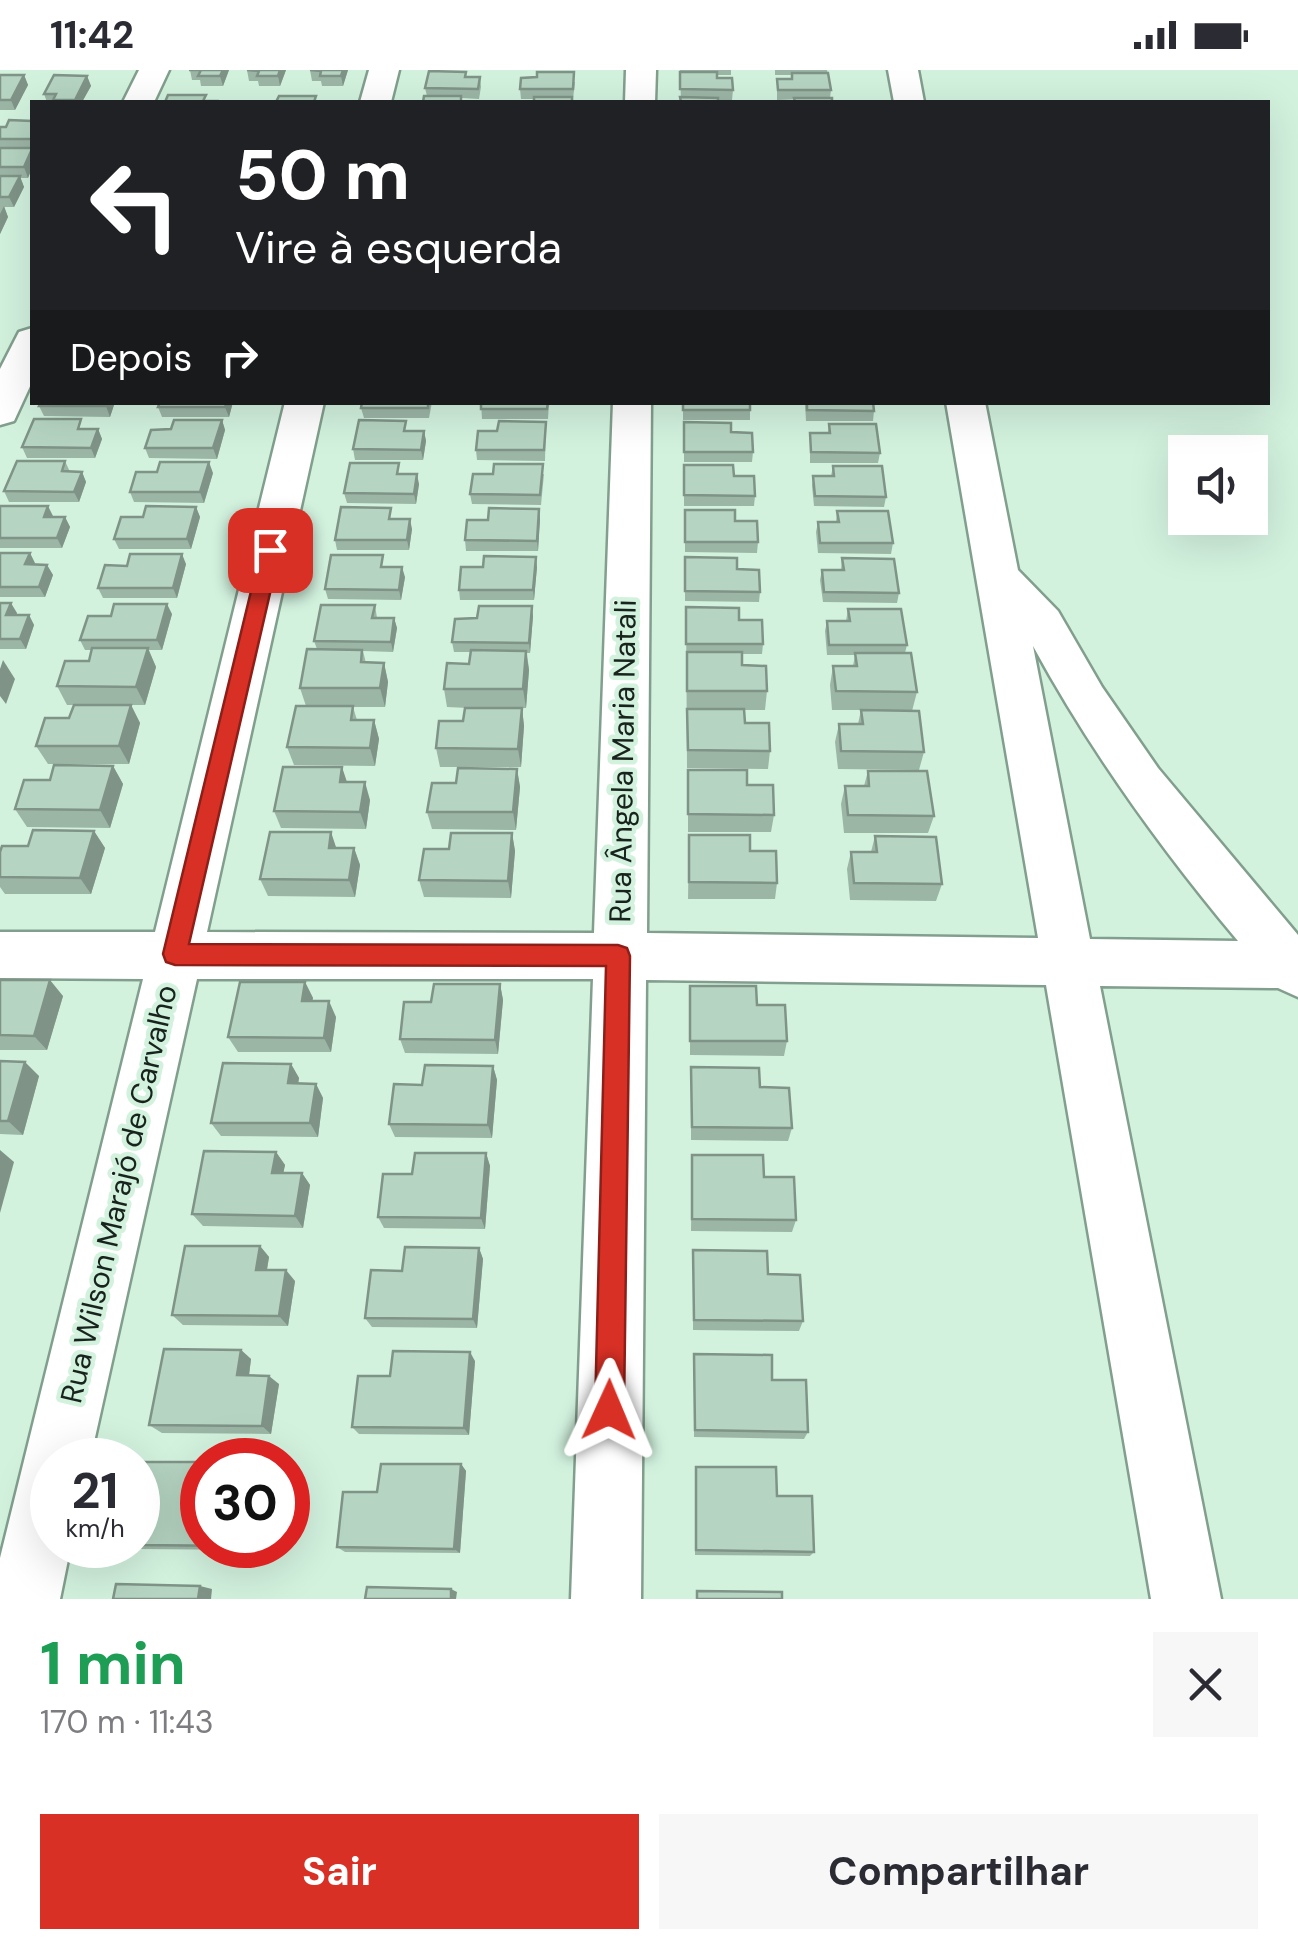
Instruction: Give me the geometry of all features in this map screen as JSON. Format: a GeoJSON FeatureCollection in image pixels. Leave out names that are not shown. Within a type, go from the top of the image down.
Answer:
{"type":"FeatureCollection","features":[{"type":"Feature","properties":{"kind":"street"},"geometry":{"type":"LineString","coordinates":[[140,100],[154,70]]}},
{"type":"Feature","properties":{"kind":"street"},"geometry":{"type":"LineString","coordinates":[[376,100],[384,70]]}},
{"type":"Feature","properties":{"kind":"street"},"geometry":{"type":"LineString","coordinates":[[640,100],[641,70]]}},
{"type":"Feature","properties":{"kind":"street"},"geometry":{"type":"LineString","coordinates":[[902,70],[909,100]]}},
{"type":"Feature","properties":{"kind":"street"},"geometry":{"type":"LineString","coordinates":[[0,412],[30,344]]}},
{"type":"Feature","properties":{"kind":"street","name":"Rua Wilson Marajó de Carvalho"},"geometry":{"type":"LineString","coordinates":[[62,1438],[304,405]]}},
{"type":"Feature","properties":{"kind":"street","name":"Rua Ângela Maria Natali"},"geometry":{"type":"LineString","coordinates":[[606,1599],[632,405]]}},
{"type":"Feature","properties":{"kind":"street"},"geometry":{"type":"LineString","coordinates":[[966,405],[1186,1599]]}},
{"type":"Feature","properties":{"kind":"street"},"geometry":{"type":"LineString","coordinates":[[997,576],[1042,623],[1086,700],[1142,782],[1209,870],[1294,969]]}},
{"type":"Feature","properties":{"kind":"street"},"geometry":{"type":"LineString","coordinates":[[0,955],[618,956],[1067,961],[1294,969]]}},
{"type":"Feature","properties":{"kind":"street"},"geometry":{"type":"LineString","coordinates":[[24,1599],[31,1568]]}},
{"type":"Feature","properties":{"kind":"building"},"geometry":{"type":"Polygon","coordinates":[[[201,70],[223,70],[220,76],[198,76],[201,70]]]}},
{"type":"Feature","properties":{"kind":"building"},"geometry":{"type":"Polygon","coordinates":[[[247,70],[280,70],[278,76],[257,76],[259,71],[247,70]]]}},
{"type":"Feature","properties":{"kind":"building"},"geometry":{"type":"Polygon","coordinates":[[[310,70],[343,70],[341,76],[320,76],[321,71],[310,70]]]}},
{"type":"Feature","properties":{"kind":"building"},"geometry":{"type":"Polygon","coordinates":[[[429,71],[466,72],[465,77],[480,77],[478,89],[425,88],[429,71]]]}},
{"type":"Feature","properties":{"kind":"building"},"geometry":{"type":"Polygon","coordinates":[[[537,72],[574,72],[573,89],[520,89],[521,78],[537,77],[537,72]]]}},
{"type":"Feature","properties":{"kind":"building"},"geometry":{"type":"Polygon","coordinates":[[[680,72],[717,72],[717,78],[732,78],[733,90],[680,89],[680,72]]]}},
{"type":"Feature","properties":{"kind":"building"},"geometry":{"type":"Polygon","coordinates":[[[792,73],[828,73],[831,90],[778,90],[777,79],[792,79],[792,73]]]}},
{"type":"Feature","properties":{"kind":"building"},"geometry":{"type":"Polygon","coordinates":[[[0,75],[24,75],[11,100],[0,100],[0,75]]]}},
{"type":"Feature","properties":{"kind":"building"},"geometry":{"type":"Polygon","coordinates":[[[54,75],[87,76],[75,100],[53,100],[56,94],[44,94],[54,75]]]}},
{"type":"Feature","properties":{"kind":"building"},"geometry":{"type":"Polygon","coordinates":[[[168,95],[206,95],[204,100],[166,100],[168,95]]]}},
{"type":"Feature","properties":{"kind":"building"},"geometry":{"type":"Polygon","coordinates":[[[279,96],[316,96],[315,100],[277,100],[279,96]]]}},
{"type":"Feature","properties":{"kind":"building"},"geometry":{"type":"Polygon","coordinates":[[[424,96],[461,96],[461,100],[423,100],[424,96]]]}},
{"type":"Feature","properties":{"kind":"building"},"geometry":{"type":"Polygon","coordinates":[[[534,97],[572,97],[572,100],[534,97]]]}},
{"type":"Feature","properties":{"kind":"building"},"geometry":{"type":"Polygon","coordinates":[[[680,97],[718,98],[718,100],[680,97]]]}},
{"type":"Feature","properties":{"kind":"building"},"geometry":{"type":"Polygon","coordinates":[[[794,98],[832,98],[832,100],[794,98]]]}},
{"type":"Feature","properties":{"kind":"building"},"geometry":{"type":"Polygon","coordinates":[[[9,120],[30,121],[30,139],[0,139],[0,127],[6,127],[9,120]]]}},
{"type":"Feature","properties":{"kind":"building"},"geometry":{"type":"Polygon","coordinates":[[[0,148],[30,148],[24,167],[0,167],[0,148]]]}},
{"type":"Feature","properties":{"kind":"building"},"geometry":{"type":"Polygon","coordinates":[[[0,176],[20,176],[9,197],[0,197],[0,176]]]}},
{"type":"Feature","properties":{"kind":"building"},"geometry":{"type":"Polygon","coordinates":[[[40,405],[106,405],[106,406],[40,405]]]}},
{"type":"Feature","properties":{"kind":"building"},"geometry":{"type":"Polygon","coordinates":[[[159,405],[226,405],[225,407],[159,405]]]}},
{"type":"Feature","properties":{"kind":"building"},"geometry":{"type":"Polygon","coordinates":[[[362,405],[428,405],[428,408],[361,408],[362,405]]]}},
{"type":"Feature","properties":{"kind":"building"},"geometry":{"type":"Polygon","coordinates":[[[481,405],[548,405],[547,409],[481,409],[481,405]]]}},
{"type":"Feature","properties":{"kind":"building"},"geometry":{"type":"Polygon","coordinates":[[[683,405],[750,405],[750,410],[683,410],[683,405]]]}},
{"type":"Feature","properties":{"kind":"building"},"geometry":{"type":"Polygon","coordinates":[[[807,405],[873,405],[874,411],[807,410],[807,405]]]}},
{"type":"Feature","properties":{"kind":"building"},"geometry":{"type":"Polygon","coordinates":[[[34,419],[81,419],[78,429],[98,429],[91,448],[22,447],[34,419]]]}},
{"type":"Feature","properties":{"kind":"building"},"geometry":{"type":"Polygon","coordinates":[[[174,420],[222,420],[213,448],[145,448],[151,430],[171,429],[174,420]]]}},
{"type":"Feature","properties":{"kind":"building"},"geometry":{"type":"Polygon","coordinates":[[[359,420],[406,421],[404,431],[424,431],[421,450],[353,449],[359,420]]]}},
{"type":"Feature","properties":{"kind":"building"},"geometry":{"type":"Polygon","coordinates":[[[499,421],[546,422],[544,450],[476,450],[478,431],[497,431],[499,421]]]}},
{"type":"Feature","properties":{"kind":"building"},"geometry":{"type":"Polygon","coordinates":[[[684,422],[731,423],[731,432],[752,433],[753,452],[684,452],[684,422]]]}},
{"type":"Feature","properties":{"kind":"building"},"geometry":{"type":"Polygon","coordinates":[[[829,424],[876,424],[880,453],[811,452],[810,433],[830,433],[829,424]]]}},
{"type":"Feature","properties":{"kind":"building"},"geometry":{"type":"Polygon","coordinates":[[[17,461],[65,461],[62,471],[82,472],[74,492],[4,491],[17,461]]]}},
{"type":"Feature","properties":{"kind":"building"},"geometry":{"type":"Polygon","coordinates":[[[160,462],[209,462],[200,492],[130,492],[136,472],[157,472],[160,462]]]}},
{"type":"Feature","properties":{"kind":"building"},"geometry":{"type":"Polygon","coordinates":[[[350,463],[399,463],[397,474],[417,474],[414,494],[344,493],[350,463]]]}},
{"type":"Feature","properties":{"kind":"building"},"geometry":{"type":"Polygon","coordinates":[[[494,464],[543,464],[540,495],[470,494],[473,474],[493,474],[494,464]]]}},
{"type":"Feature","properties":{"kind":"building"},"geometry":{"type":"Polygon","coordinates":[[[684,465],[733,465],[734,476],[754,476],[755,496],[684,495],[684,465]]]}},
{"type":"Feature","properties":{"kind":"building"},"geometry":{"type":"Polygon","coordinates":[[[833,466],[882,466],[886,497],[815,496],[813,476],[834,476],[833,466]]]}},
{"type":"Feature","properties":{"kind":"building"},"geometry":{"type":"Polygon","coordinates":[[[0,506],[48,506],[44,517],[65,517],[57,538],[0,538],[0,506]]]}},
{"type":"Feature","properties":{"kind":"building"},"geometry":{"type":"Polygon","coordinates":[[[146,506],[196,507],[187,539],[114,539],[121,517],[143,517],[146,506]]]}},
{"type":"Feature","properties":{"kind":"building"},"geometry":{"type":"Polygon","coordinates":[[[341,507],[391,508],[389,519],[410,519],[407,540],[335,540],[341,507]]]}},
{"type":"Feature","properties":{"kind":"building"},"geometry":{"type":"Polygon","coordinates":[[[489,508],[539,509],[537,541],[465,540],[467,520],[488,520],[489,508]]]}},
{"type":"Feature","properties":{"kind":"building"},"geometry":{"type":"Polygon","coordinates":[[[685,510],[735,510],[735,521],[757,521],[758,542],[685,542],[685,510]]]}},
{"type":"Feature","properties":{"kind":"building"},"geometry":{"type":"Polygon","coordinates":[[[837,511],[888,511],[893,543],[820,543],[818,522],[839,522],[837,511]]]}},
{"type":"Feature","properties":{"kind":"building"},"geometry":{"type":"Polygon","coordinates":[[[0,553],[30,553],[25,564],[47,565],[39,587],[0,587],[0,553]]]}},
{"type":"Feature","properties":{"kind":"building"},"geometry":{"type":"Polygon","coordinates":[[[130,554],[182,554],[173,588],[98,588],[105,565],[127,566],[130,554]]]}},
{"type":"Feature","properties":{"kind":"building"},"geometry":{"type":"Polygon","coordinates":[[[331,555],[383,555],[381,567],[402,567],[399,590],[325,589],[331,555]]]}},
{"type":"Feature","properties":{"kind":"building"},"geometry":{"type":"Polygon","coordinates":[[[484,556],[536,557],[533,590],[459,590],[461,567],[483,567],[484,556]]]}},
{"type":"Feature","properties":{"kind":"building"},"geometry":{"type":"Polygon","coordinates":[[[685,557],[737,558],[737,569],[759,570],[760,592],[685,591],[685,557]]]}},
{"type":"Feature","properties":{"kind":"building"},"geometry":{"type":"Polygon","coordinates":[[[842,558],[894,559],[899,593],[824,592],[822,570],[844,570],[842,558]]]}},
{"type":"Feature","properties":{"kind":"building"},"geometry":{"type":"Polygon","coordinates":[[[0,603],[11,603],[6,615],[29,615],[20,639],[0,639],[0,603]]]}},
{"type":"Feature","properties":{"kind":"building"},"geometry":{"type":"Polygon","coordinates":[[[114,604],[167,604],[157,640],[80,640],[88,616],[111,616],[114,604]]]}},
{"type":"Feature","properties":{"kind":"building"},"geometry":{"type":"Polygon","coordinates":[[[321,605],[375,605],[372,618],[394,618],[391,642],[314,641],[321,605]]]}},
{"type":"Feature","properties":{"kind":"building"},"geometry":{"type":"Polygon","coordinates":[[[479,606],[532,606],[529,643],[452,642],[455,619],[477,618],[479,606]]]}},
{"type":"Feature","properties":{"kind":"building"},"geometry":{"type":"Polygon","coordinates":[[[686,607],[739,608],[739,620],[762,620],[763,644],[686,644],[686,607]]]}},
{"type":"Feature","properties":{"kind":"building"},"geometry":{"type":"Polygon","coordinates":[[[848,609],[901,609],[907,645],[829,645],[827,621],[850,621],[848,609]]]}},
{"type":"Feature","properties":{"kind":"building"},"geometry":{"type":"Polygon","coordinates":[[[92,648],[148,648],[136,687],[57,686],[65,661],[89,661],[92,648]]]}},
{"type":"Feature","properties":{"kind":"building"},"geometry":{"type":"Polygon","coordinates":[[[307,649],[362,650],[361,662],[384,663],[380,688],[300,688],[307,649]]]}},
{"type":"Feature","properties":{"kind":"building"},"geometry":{"type":"Polygon","coordinates":[[[471,650],[526,651],[523,689],[444,689],[447,663],[469,664],[471,650]]]}},
{"type":"Feature","properties":{"kind":"building"},"geometry":{"type":"Polygon","coordinates":[[[687,652],[742,652],[742,665],[766,666],[767,691],[687,691],[687,652]]]}},
{"type":"Feature","properties":{"kind":"building"},"geometry":{"type":"Polygon","coordinates":[[[855,653],[911,653],[917,692],[836,691],[833,666],[857,666],[855,653]]]}},
{"type":"Feature","properties":{"kind":"building"},"geometry":{"type":"Polygon","coordinates":[[[74,705],[131,705],[119,746],[36,746],[45,718],[69,718],[74,705]]]}},
{"type":"Feature","properties":{"kind":"building"},"geometry":{"type":"Polygon","coordinates":[[[296,706],[353,706],[351,720],[374,720],[370,748],[287,747],[296,706]]]}},
{"type":"Feature","properties":{"kind":"building"},"geometry":{"type":"Polygon","coordinates":[[[465,708],[522,708],[518,749],[436,748],[439,721],[463,721],[465,708]]]}},
{"type":"Feature","properties":{"kind":"building"},"geometry":{"type":"Polygon","coordinates":[[[687,709],[744,709],[745,723],[769,723],[770,751],[688,750],[687,709]]]}},
{"type":"Feature","properties":{"kind":"building"},"geometry":{"type":"Polygon","coordinates":[[[861,710],[919,711],[924,752],[841,751],[839,724],[863,724],[861,710]]]}},
{"type":"Feature","properties":{"kind":"building"},"geometry":{"type":"Polygon","coordinates":[[[54,765],[113,766],[100,810],[15,809],[24,780],[50,780],[54,765]]]}},
{"type":"Feature","properties":{"kind":"building"},"geometry":{"type":"Polygon","coordinates":[[[283,767],[342,767],[340,782],[365,782],[360,812],[274,811],[283,767]]]}},
{"type":"Feature","properties":{"kind":"building"},"geometry":{"type":"Polygon","coordinates":[[[458,768],[517,769],[513,812],[427,812],[432,783],[456,783],[458,768]]]}},
{"type":"Feature","properties":{"kind":"building"},"geometry":{"type":"Polygon","coordinates":[[[688,770],[747,770],[747,785],[773,785],[774,815],[688,814],[688,770]]]}},
{"type":"Feature","properties":{"kind":"building"},"geometry":{"type":"Polygon","coordinates":[[[868,771],[927,771],[934,816],[848,815],[845,786],[869,786],[868,771]]]}},
{"type":"Feature","properties":{"kind":"building"},"geometry":{"type":"Polygon","coordinates":[[[33,830],[94,831],[80,878],[0,877],[2,846],[28,846],[33,830]]]}},
{"type":"Feature","properties":{"kind":"building"},"geometry":{"type":"Polygon","coordinates":[[[270,832],[331,832],[329,848],[354,848],[349,880],[260,879],[270,832]]]}},
{"type":"Feature","properties":{"kind":"building"},"geometry":{"type":"Polygon","coordinates":[[[451,833],[512,833],[508,881],[419,880],[424,849],[449,849],[451,833]]]}},
{"type":"Feature","properties":{"kind":"building"},"geometry":{"type":"Polygon","coordinates":[[[689,835],[750,835],[750,851],[776,851],[777,883],[689,882],[689,835]]]}},
{"type":"Feature","properties":{"kind":"building"},"geometry":{"type":"Polygon","coordinates":[[[875,836],[936,837],[942,884],[854,883],[851,852],[877,852],[875,836]]]}},
{"type":"Feature","properties":{"kind":"building"},"geometry":{"type":"Polygon","coordinates":[[[0,980],[50,980],[34,1036],[0,1035],[0,980]]]}},
{"type":"Feature","properties":{"kind":"building"},"geometry":{"type":"Polygon","coordinates":[[[240,982],[305,982],[302,1001],[329,1001],[324,1038],[228,1037],[240,982]]]}},
{"type":"Feature","properties":{"kind":"building"},"geometry":{"type":"Polygon","coordinates":[[[434,984],[500,984],[495,1040],[400,1039],[404,1002],[431,1002],[434,984]]]}},
{"type":"Feature","properties":{"kind":"building"},"geometry":{"type":"Polygon","coordinates":[[[690,986],[756,986],[757,1005],[785,1005],[787,1041],[690,1041],[690,986]]]}},
{"type":"Feature","properties":{"kind":"building"},"geometry":{"type":"Polygon","coordinates":[[[0,1061],[25,1062],[8,1121],[0,1121],[0,1061]]]}},
{"type":"Feature","properties":{"kind":"building"},"geometry":{"type":"Polygon","coordinates":[[[223,1063],[291,1064],[288,1083],[316,1084],[310,1123],[211,1123],[223,1063]]]}},
{"type":"Feature","properties":{"kind":"building"},"geometry":{"type":"Polygon","coordinates":[[[425,1065],[493,1066],[488,1125],[389,1124],[394,1084],[422,1085],[425,1065]]]}},
{"type":"Feature","properties":{"kind":"building"},"geometry":{"type":"Polygon","coordinates":[[[691,1067],[759,1068],[760,1087],[789,1088],[792,1128],[692,1127],[691,1067]]]}},
{"type":"Feature","properties":{"kind":"building"},"geometry":{"type":"Polygon","coordinates":[[[204,1151],[276,1152],[272,1173],[302,1173],[295,1216],[192,1214],[204,1151]]]}},
{"type":"Feature","properties":{"kind":"building"},"geometry":{"type":"Polygon","coordinates":[[[415,1153],[486,1153],[481,1218],[378,1217],[383,1174],[412,1174],[415,1153]]]}},
{"type":"Feature","properties":{"kind":"building"},"geometry":{"type":"Polygon","coordinates":[[[692,1155],[763,1155],[764,1177],[794,1177],[796,1220],[692,1219],[692,1155]]]}},
{"type":"Feature","properties":{"kind":"building"},"geometry":{"type":"Polygon","coordinates":[[[185,1246],[260,1246],[256,1270],[286,1270],[279,1316],[172,1315],[185,1246]]]}},
{"type":"Feature","properties":{"kind":"building"},"geometry":{"type":"Polygon","coordinates":[[[405,1247],[479,1248],[473,1319],[365,1318],[371,1270],[402,1271],[405,1247]]]}},
{"type":"Feature","properties":{"kind":"building"},"geometry":{"type":"Polygon","coordinates":[[[693,1250],[767,1251],[768,1274],[800,1275],[803,1321],[694,1320],[693,1250]]]}},
{"type":"Feature","properties":{"kind":"building"},"geometry":{"type":"Polygon","coordinates":[[[164,1349],[241,1350],[237,1375],[269,1376],[262,1426],[149,1425],[164,1349]]]}},
{"type":"Feature","properties":{"kind":"building"},"geometry":{"type":"Polygon","coordinates":[[[393,1351],[470,1352],[464,1428],[352,1427],[358,1376],[390,1376],[393,1351]]]}},
{"type":"Feature","properties":{"kind":"building"},"geometry":{"type":"Polygon","coordinates":[[[694,1354],[772,1355],[772,1380],[806,1380],[808,1432],[695,1430],[694,1354]]]}},
{"type":"Feature","properties":{"kind":"building"},"geometry":{"type":"Polygon","coordinates":[[[160,1462],[180,1462],[180,1545],[160,1545],[160,1462]]]}},
{"type":"Feature","properties":{"kind":"building"},"geometry":{"type":"Polygon","coordinates":[[[381,1464],[461,1464],[454,1549],[337,1547],[343,1492],[377,1492],[381,1464]]]}},
{"type":"Feature","properties":{"kind":"building"},"geometry":{"type":"Polygon","coordinates":[[[696,1467],[776,1467],[777,1496],[812,1496],[814,1552],[696,1550],[696,1467]]]}},
{"type":"Feature","properties":{"kind":"building"},"geometry":{"type":"Polygon","coordinates":[[[116,1584],[200,1586],[198,1599],[113,1599],[116,1584]]]}},
{"type":"Feature","properties":{"kind":"building"},"geometry":{"type":"Polygon","coordinates":[[[367,1587],[451,1589],[451,1599],[365,1599],[367,1587]]]}},
{"type":"Feature","properties":{"kind":"building"},"geometry":{"type":"Polygon","coordinates":[[[697,1591],[782,1592],[782,1599],[697,1599],[697,1591]]]}},
{"type":"Feature","properties":{"kind":"route"},"geometry":{"type":"LineString","coordinates":[[270,550],[175,954],[618,956],[609,1410]]}}]}
